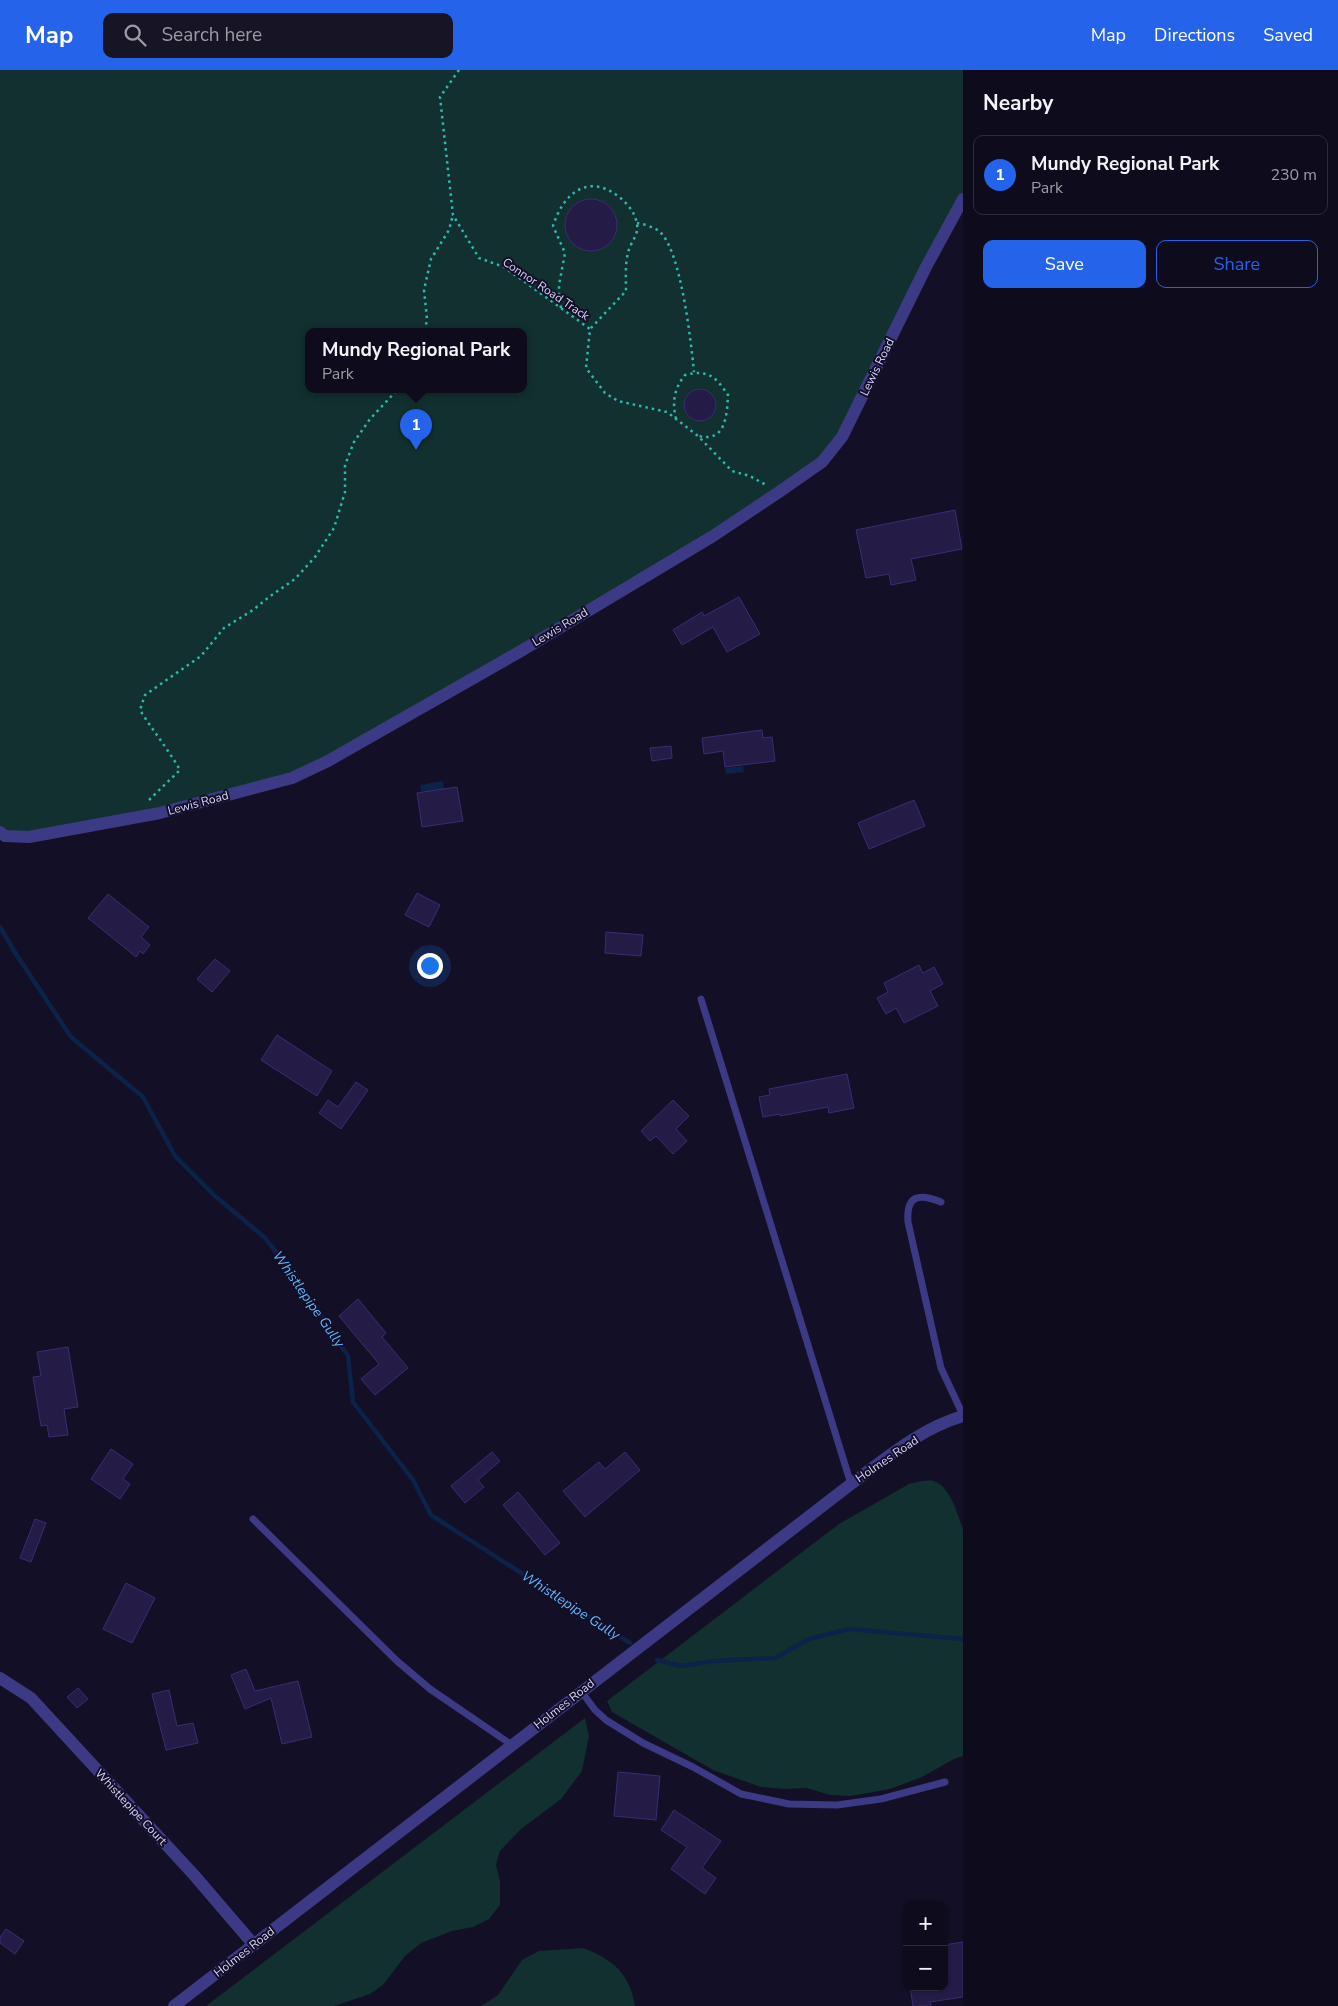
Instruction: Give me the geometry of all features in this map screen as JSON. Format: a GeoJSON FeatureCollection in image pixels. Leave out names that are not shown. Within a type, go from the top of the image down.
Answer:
{"type":"FeatureCollection","features":[{"type":"Feature","properties":{"kind":"street","name":"Lewis Road"},"geometry":{"type":"LineString","coordinates":[[0,832],[4,836],[29,837],[78,829],[160,813],[292,778],[328,761],[521,651],[713,536],[822,462],[842,437],[926,266],[963,199]]}},
{"type":"Feature","properties":{"kind":"street","name":"Holmes Road"},"geometry":{"type":"LineString","coordinates":[[174,2006],[850,1484],[906,1444],[950,1420],[963,1416]]}},
{"type":"Feature","properties":{"kind":"street","name":"Whistlepipe Court"},"geometry":{"type":"LineString","coordinates":[[0,1678],[31,1698],[194,1875],[254,1945]]}},
{"type":"Feature","properties":{"kind":"lane"},"geometry":{"type":"LineString","coordinates":[[701,999],[850,1484]]}},
{"type":"Feature","properties":{"kind":"lane"},"geometry":{"type":"LineString","coordinates":[[941,1202],[929,1197],[916,1198],[907,1210],[908,1222],[941,1368],[963,1416]]}},
{"type":"Feature","properties":{"kind":"lane"},"geometry":{"type":"LineString","coordinates":[[253,1518],[397,1662],[430,1689],[512,1745]]}},
{"type":"Feature","properties":{"kind":"lane"},"geometry":{"type":"LineString","coordinates":[[581,1691],[595,1710],[606,1720],[643,1743],[693,1767],[741,1794],[789,1804],[837,1805],[881,1799],[946,1782]]}},
{"type":"Feature","properties":{"kind":"path","name":"Connor Road Track"},"geometry":{"type":"LineString","coordinates":[[459,70],[440,97],[453,215],[479,258],[504,267],[590,329],[586,368],[606,393],[618,402],[668,412],[698,436],[732,471],[750,476],[779,492]]}},
{"type":"Feature","properties":{"kind":"path"},"geometry":{"type":"LineString","coordinates":[[561,309],[559,285],[565,253],[553,226],[557,212],[578,190],[591,185],[608,189],[623,200],[632,210],[637,222],[638,231],[628,252],[626,291],[590,329]]}},
{"type":"Feature","properties":{"kind":"path"},"geometry":{"type":"LineString","coordinates":[[426,328],[427,319],[424,290],[431,259],[449,230],[453,215]]}},
{"type":"Feature","properties":{"kind":"path"},"geometry":{"type":"LineString","coordinates":[[637,222],[659,231],[671,248],[681,283],[694,372]]}},
{"type":"Feature","properties":{"kind":"path"},"geometry":{"type":"LineString","coordinates":[[676,418],[673,402],[675,391],[685,375],[694,372],[707,373],[719,382],[728,395],[726,418],[722,430],[708,438],[698,436]]}},
{"type":"Feature","properties":{"kind":"path"},"geometry":{"type":"LineString","coordinates":[[142,801],[150,800],[180,770],[170,753],[154,734],[140,710],[145,695],[201,656],[224,628],[253,610],[295,579],[315,557],[334,528],[345,492],[345,465],[354,442],[370,419],[394,393]]}},
{"type":"Feature","properties":{"kind":"green space"},"geometry":{"type":"Polygon","coordinates":[[[0,70],[963,70],[963,204],[822,462],[713,536],[292,778],[160,813],[0,839],[0,70]]]}},
{"type":"Feature","properties":{"kind":"green space"},"geometry":{"type":"Polygon","coordinates":[[[933,1481],[944,1488],[949,1494],[963,1529],[963,1756],[922,1777],[890,1789],[851,1796],[830,1795],[807,1788],[761,1787],[713,1770],[612,1712],[607,1701],[839,1524],[909,1484],[933,1481]]]}},
{"type":"Feature","properties":{"kind":"green space"},"geometry":{"type":"Polygon","coordinates":[[[585,1718],[589,1736],[582,1771],[561,1799],[520,1830],[500,1851],[496,1865],[500,1881],[500,1905],[489,1919],[473,1927],[452,1931],[421,1943],[405,1956],[383,1985],[370,1994],[334,2006],[206,2006],[585,1718]]]}},
{"type":"Feature","properties":{"kind":"green space"},"geometry":{"type":"Polygon","coordinates":[[[583,1948],[603,1957],[618,1969],[629,1985],[635,2006],[481,2006],[498,1995],[522,1960],[539,1951],[583,1948]]]}},
{"type":"Feature","properties":{"kind":"water"},"geometry":{"type":"Polygon","coordinates":[[[743,766],[744,772],[726,774],[725,768],[743,766]]]}},
{"type":"Feature","properties":{"kind":"water"},"geometry":{"type":"Polygon","coordinates":[[[443,781],[444,789],[421,792],[420,785],[443,781]]]}},
{"type":"Feature","properties":{"kind":"building"},"geometry":{"type":"Polygon","coordinates":[[[586,199],[596,199],[610,206],[617,220],[617,230],[610,244],[596,251],[586,251],[576,247],[569,240],[565,230],[565,220],[569,210],[576,203],[586,199]]]}},
{"type":"Feature","properties":{"kind":"building"},"geometry":{"type":"Polygon","coordinates":[[[700,389],[706,390],[711,394],[715,399],[715,411],[711,416],[706,420],[700,421],[694,420],[689,416],[685,411],[684,405],[685,399],[689,394],[694,390],[700,389]]]}},
{"type":"Feature","properties":{"kind":"building"},"geometry":{"type":"Polygon","coordinates":[[[955,510],[962,549],[911,559],[916,580],[891,585],[889,574],[866,578],[856,530],[955,510]]]}},
{"type":"Feature","properties":{"kind":"building"},"geometry":{"type":"Polygon","coordinates":[[[739,597],[760,634],[727,652],[713,627],[682,645],[673,630],[702,612],[704,616],[739,597]]]}},
{"type":"Feature","properties":{"kind":"building"},"geometry":{"type":"Polygon","coordinates":[[[762,730],[763,738],[772,737],[775,761],[725,767],[723,751],[704,754],[702,738],[762,730]]]}},
{"type":"Feature","properties":{"kind":"building"},"geometry":{"type":"Polygon","coordinates":[[[671,746],[672,758],[652,761],[650,748],[671,746]]]}},
{"type":"Feature","properties":{"kind":"building"},"geometry":{"type":"Polygon","coordinates":[[[457,787],[463,821],[422,827],[417,793],[457,787]]]}},
{"type":"Feature","properties":{"kind":"building"},"geometry":{"type":"Polygon","coordinates":[[[914,800],[925,826],[869,849],[858,823],[914,800]]]}},
{"type":"Feature","properties":{"kind":"building"},"geometry":{"type":"Polygon","coordinates":[[[417,893],[440,905],[429,927],[405,915],[417,893]]]}},
{"type":"Feature","properties":{"kind":"building"},"geometry":{"type":"Polygon","coordinates":[[[108,894],[149,927],[141,937],[150,945],[143,954],[140,951],[136,957],[88,918],[108,894]]]}},
{"type":"Feature","properties":{"kind":"building"},"geometry":{"type":"Polygon","coordinates":[[[606,932],[643,935],[641,956],[605,953],[606,932]]]}},
{"type":"Feature","properties":{"kind":"building"},"geometry":{"type":"Polygon","coordinates":[[[215,959],[230,971],[212,992],[197,979],[215,959]]]}},
{"type":"Feature","properties":{"kind":"building"},"geometry":{"type":"Polygon","coordinates":[[[919,965],[923,973],[934,967],[943,984],[930,991],[938,1006],[904,1023],[896,1008],[886,1014],[877,998],[888,992],[884,983],[919,965]]]}},
{"type":"Feature","properties":{"kind":"building"},"geometry":{"type":"Polygon","coordinates":[[[277,1035],[332,1071],[317,1096],[261,1060],[277,1035]]]}},
{"type":"Feature","properties":{"kind":"building"},"geometry":{"type":"Polygon","coordinates":[[[847,1074],[854,1108],[829,1113],[828,1107],[780,1116],[780,1114],[763,1117],[759,1097],[770,1095],[769,1089],[847,1074]]]}},
{"type":"Feature","properties":{"kind":"building"},"geometry":{"type":"Polygon","coordinates":[[[356,1082],[368,1090],[341,1129],[319,1113],[328,1100],[338,1107],[356,1082]]]}},
{"type":"Feature","properties":{"kind":"building"},"geometry":{"type":"Polygon","coordinates":[[[673,1100],[689,1116],[676,1129],[687,1141],[673,1154],[656,1136],[650,1141],[641,1131],[673,1100]]]}},
{"type":"Feature","properties":{"kind":"building"},"geometry":{"type":"Polygon","coordinates":[[[358,1299],[386,1333],[382,1337],[408,1368],[375,1395],[361,1379],[379,1364],[339,1316],[358,1299]]]}},
{"type":"Feature","properties":{"kind":"building"},"geometry":{"type":"Polygon","coordinates":[[[68,1347],[78,1407],[64,1409],[68,1435],[49,1437],[47,1425],[41,1426],[33,1377],[41,1376],[37,1352],[68,1347]]]}},
{"type":"Feature","properties":{"kind":"building"},"geometry":{"type":"Polygon","coordinates":[[[111,1449],[133,1464],[123,1479],[130,1484],[120,1499],[91,1479],[111,1449]]]}},
{"type":"Feature","properties":{"kind":"building"},"geometry":{"type":"Polygon","coordinates":[[[492,1452],[500,1461],[478,1480],[484,1487],[465,1503],[451,1486],[492,1452]]]}},
{"type":"Feature","properties":{"kind":"building"},"geometry":{"type":"Polygon","coordinates":[[[625,1452],[640,1470],[585,1517],[563,1491],[599,1462],[605,1469],[625,1452]]]}},
{"type":"Feature","properties":{"kind":"building"},"geometry":{"type":"Polygon","coordinates":[[[518,1492],[560,1543],[545,1555],[503,1505],[518,1492]]]}},
{"type":"Feature","properties":{"kind":"building"},"geometry":{"type":"Polygon","coordinates":[[[35,1519],[46,1523],[31,1562],[20,1558],[35,1519]]]}},
{"type":"Feature","properties":{"kind":"building"},"geometry":{"type":"Polygon","coordinates":[[[126,1583],[155,1598],[132,1643],[103,1629],[126,1583]]]}},
{"type":"Feature","properties":{"kind":"building"},"geometry":{"type":"Polygon","coordinates":[[[246,1669],[255,1691],[298,1681],[312,1737],[282,1744],[271,1698],[245,1709],[231,1675],[246,1669]]]}},
{"type":"Feature","properties":{"kind":"building"},"geometry":{"type":"Polygon","coordinates":[[[78,1688],[88,1699],[77,1708],[67,1697],[78,1688]]]}},
{"type":"Feature","properties":{"kind":"building"},"geometry":{"type":"Polygon","coordinates":[[[169,1690],[177,1726],[193,1723],[198,1743],[166,1750],[152,1694],[169,1690]]]}},
{"type":"Feature","properties":{"kind":"building"},"geometry":{"type":"Polygon","coordinates":[[[618,1772],[660,1776],[656,1820],[614,1816],[618,1772]]]}},
{"type":"Feature","properties":{"kind":"building"},"geometry":{"type":"Polygon","coordinates":[[[674,1810],[721,1841],[702,1868],[716,1878],[705,1894],[671,1869],[687,1847],[661,1830],[674,1810]]]}},
{"type":"Feature","properties":{"kind":"building"},"geometry":{"type":"Polygon","coordinates":[[[6,1929],[24,1941],[15,1954],[0,1943],[0,1937],[6,1929]]]}},
{"type":"Feature","properties":{"kind":"building"},"geometry":{"type":"Polygon","coordinates":[[[963,1942],[963,1997],[930,2002],[931,2006],[913,2006],[911,1991],[948,1991],[948,1944],[963,1942]]]}},
{"type":"Feature","properties":{"kind":"waterway","name":"Whistlepipe Gully"},"geometry":{"type":"LineString","coordinates":[[0,927],[71,1037],[143,1097],[175,1156],[215,1196],[264,1237],[293,1273],[348,1356],[353,1402],[413,1480],[431,1515],[630,1643]]}},
{"type":"Feature","properties":{"kind":"waterway","name":"Whistlepipe Gully"},"geometry":{"type":"LineString","coordinates":[[657,1660],[681,1666],[714,1661],[775,1658],[809,1639],[849,1629],[963,1639]]}},
{"type":"Feature","properties":{"kind":"place","name":"Mundy Regional Park"},"geometry":{"type":"Point","coordinates":[416,450]}}]}
